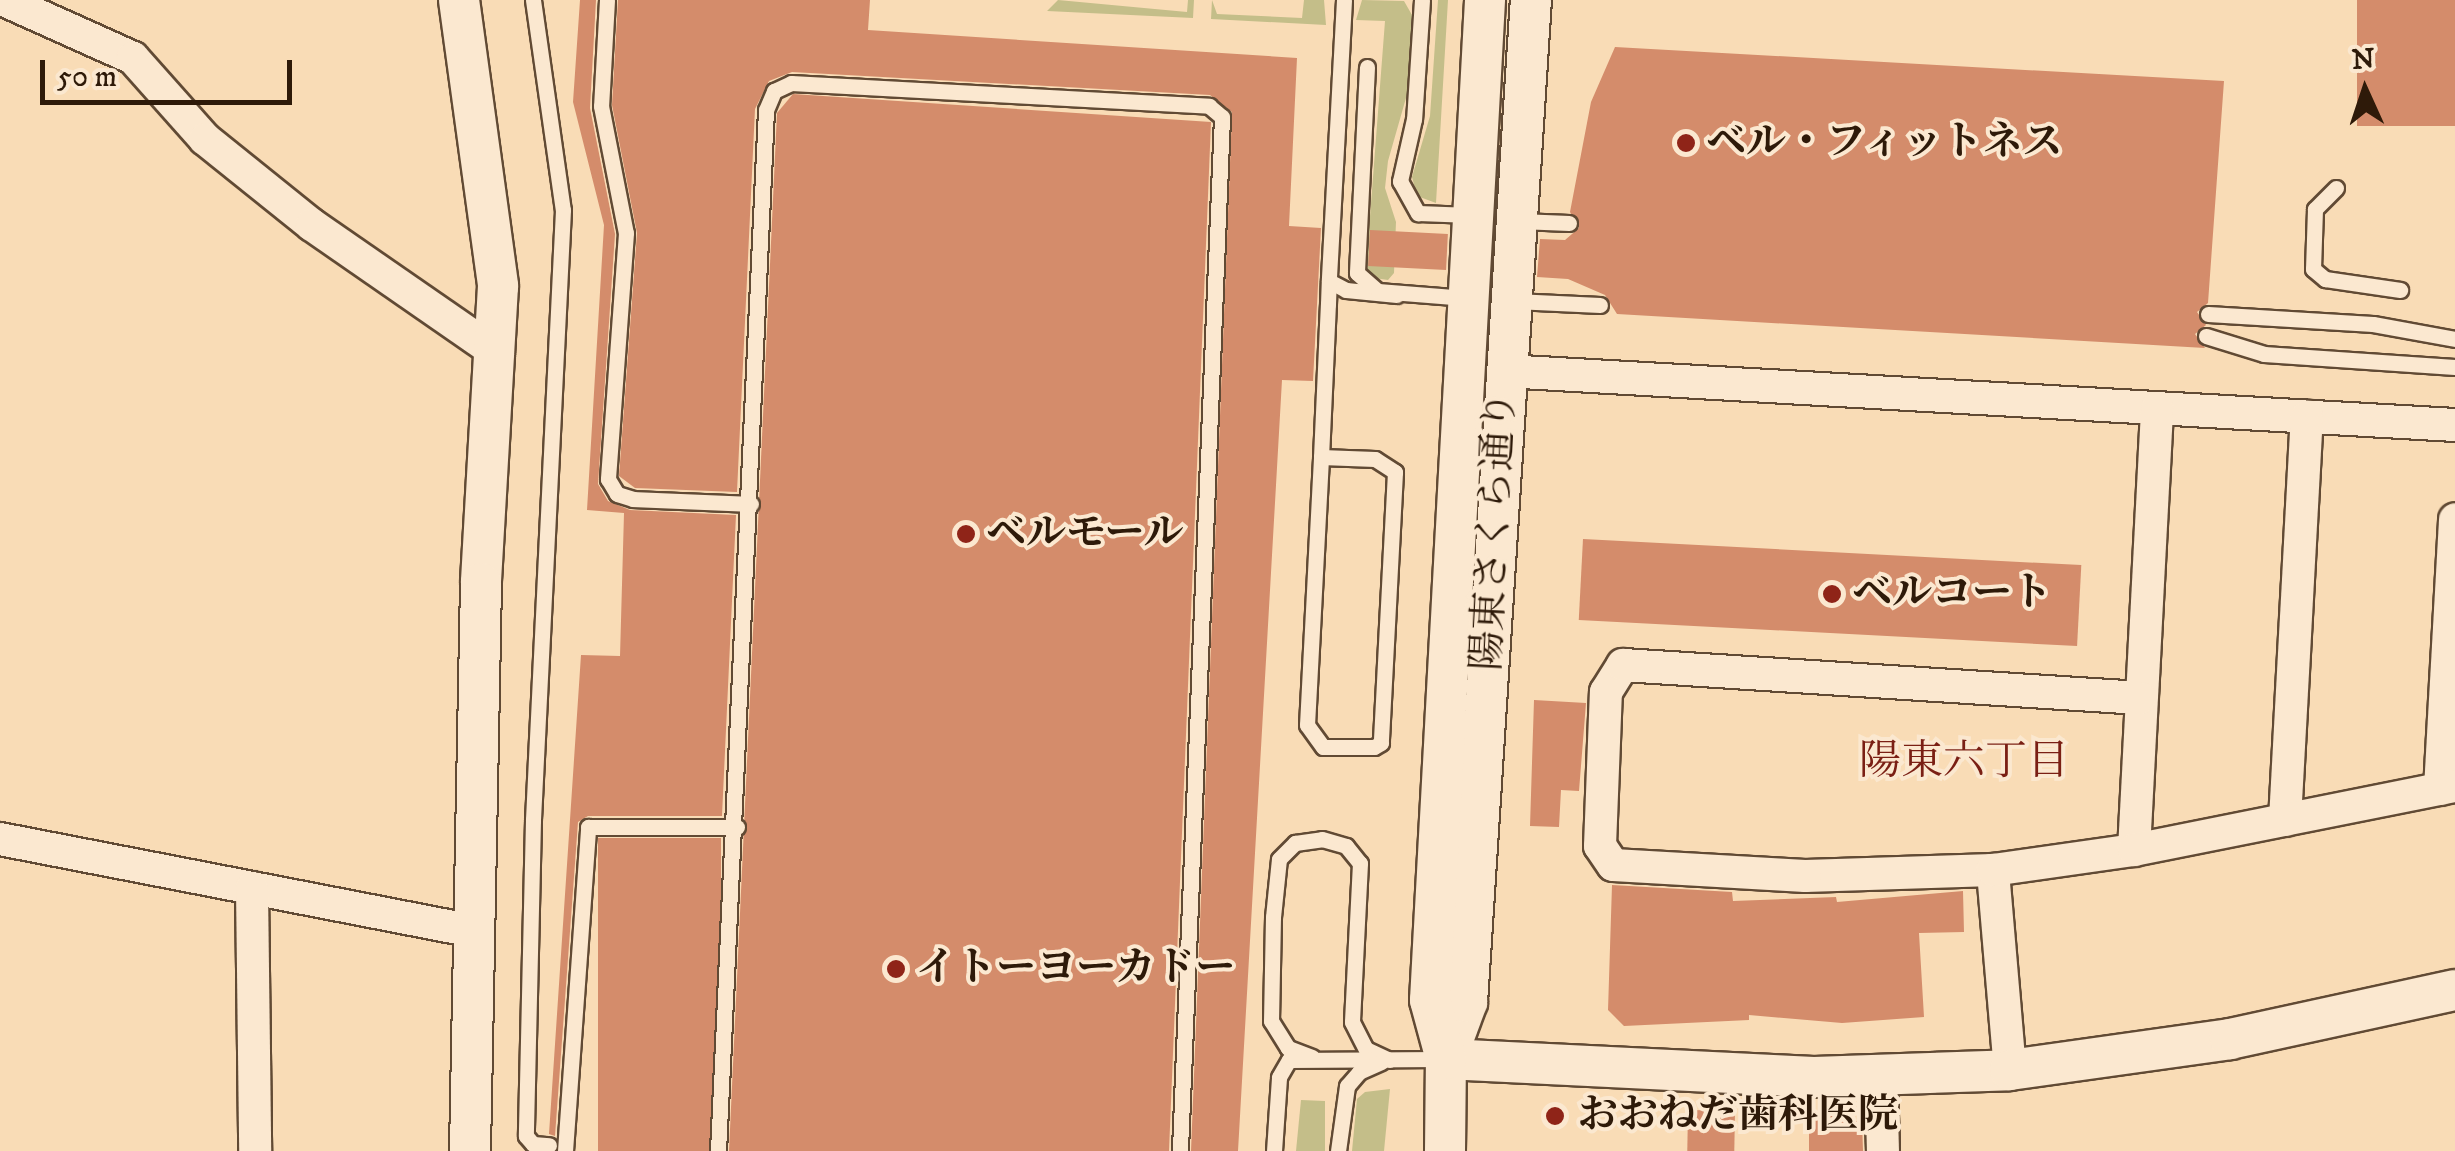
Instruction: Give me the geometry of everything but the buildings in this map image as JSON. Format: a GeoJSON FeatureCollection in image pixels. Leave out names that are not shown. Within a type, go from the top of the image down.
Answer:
{"type":"FeatureCollection","features":[{"type":"Feature","properties":{"kind":"street"},"geometry":{"type":"LineString","coordinates":[[4,0],[133,58],[205,139],[312,225],[498,354]]}},
{"type":"Feature","properties":{"kind":"street"},"geometry":{"type":"LineString","coordinates":[[460,0],[498,286],[498,354],[481,583],[470,1151]]}},
{"type":"Feature","properties":{"kind":"street","name":"陽東さくら通り"},"geometry":{"type":"LineString","coordinates":[[1445,1151],[1446,1060],[1430,1000],[1485,0]]}},
{"type":"Feature","properties":{"kind":"street","name":"陽東さくら通り"},"geometry":{"type":"LineString","coordinates":[[1446,1060],[1467,1002],[1504,372],[1531,0]]}},
{"type":"Feature","properties":{"kind":"street"},"geometry":{"type":"LineString","coordinates":[[1504,372],[2455,424]]}},
{"type":"Feature","properties":{"kind":"street"},"geometry":{"type":"LineString","coordinates":[[2134,850],[2157,409]]}},
{"type":"Feature","properties":{"kind":"street"},"geometry":{"type":"LineString","coordinates":[[2284,820],[2308,416]]}},
{"type":"Feature","properties":{"kind":"street"},"geometry":{"type":"LineString","coordinates":[[2140,698],[1623,665],[1606,692],[1600,846],[1613,864],[1805,876],[1993,870],[2134,850],[2447,787],[2455,519]]}},
{"type":"Feature","properties":{"kind":"street"},"geometry":{"type":"LineString","coordinates":[[0,839],[474,931]]}},
{"type":"Feature","properties":{"kind":"street"},"geometry":{"type":"LineString","coordinates":[[1993,870],[2010,1070]]}},
{"type":"Feature","properties":{"kind":"street"},"geometry":{"type":"LineString","coordinates":[[252,888],[255,1151]]}},
{"type":"Feature","properties":{"kind":"street"},"geometry":{"type":"LineString","coordinates":[[1446,1060],[1881,1076],[2010,1070],[2230,1038],[2455,990]]}},
{"type":"Feature","properties":{"kind":"street"},"geometry":{"type":"LineString","coordinates":[[1881,1076],[1883,1151]]}},
{"type":"Feature","properties":{"kind":"lane"},"geometry":{"type":"LineString","coordinates":[[533,0],[563,210],[533,820],[526,1136],[557,1148],[588,826],[738,826]]}},
{"type":"Feature","properties":{"kind":"lane"},"geometry":{"type":"LineString","coordinates":[[608,0],[601,106],[626,233],[608,479],[616,494],[633,499],[750,504]]}},
{"type":"Feature","properties":{"kind":"lane"},"geometry":{"type":"LineString","coordinates":[[1320,457],[1375,459],[1395,472],[1381,744],[1374,747],[1323,747],[1307,725],[1320,457],[1328,304],[1335,285],[1344,0]]}},
{"type":"Feature","properties":{"kind":"lane"},"geometry":{"type":"LineString","coordinates":[[1421,1],[1414,119],[1400,181],[1418,213],[1471,215]]}},
{"type":"Feature","properties":{"kind":"lane"},"geometry":{"type":"LineString","coordinates":[[1367,67],[1357,274],[1361,283],[1397,295]]}},
{"type":"Feature","properties":{"kind":"lane"},"geometry":{"type":"LineString","coordinates":[[718,1151],[738,826],[766,110],[774,91],[791,83],[1209,106],[1222,118],[1180,1151]]}},
{"type":"Feature","properties":{"kind":"lane"},"geometry":{"type":"LineString","coordinates":[[2336,188],[2315,209],[2313,269],[2325,279],[2400,290]]}},
{"type":"Feature","properties":{"kind":"lane"},"geometry":{"type":"LineString","coordinates":[[1515,221],[1569,223]]}},
{"type":"Feature","properties":{"kind":"lane"},"geometry":{"type":"LineString","coordinates":[[1335,285],[1397,295],[1466,298]]}},
{"type":"Feature","properties":{"kind":"lane"},"geometry":{"type":"LineString","coordinates":[[1509,301],[1600,304]]}},
{"type":"Feature","properties":{"kind":"lane"},"geometry":{"type":"LineString","coordinates":[[2208,314],[2373,324],[2455,339]]}},
{"type":"Feature","properties":{"kind":"lane"},"geometry":{"type":"LineString","coordinates":[[2206,336],[2277,356],[2455,367]]}},
{"type":"Feature","properties":{"kind":"lane"},"geometry":{"type":"LineString","coordinates":[[1312,1058],[1288,1048],[1271,1021],[1273,916],[1279,859],[1295,843],[1322,839],[1346,846],[1360,862],[1352,1022],[1366,1049],[1390,1060]]}},
{"type":"Feature","properties":{"kind":"lane"},"geometry":{"type":"LineString","coordinates":[[1274,1151],[1279,1076],[1289,1060],[1446,1060]]}},
{"type":"Feature","properties":{"kind":"lane"},"geometry":{"type":"LineString","coordinates":[[1338,1151],[1347,1086],[1359,1072],[1390,1060]]}},
{"type":"Feature","properties":{"kind":"shaded area"},"geometry":{"type":"Polygon","coordinates":[[[1058,0],[1187,12],[1188,0],[1194,0],[1193,18],[1047,11],[1058,0]]]}},
{"type":"Feature","properties":{"kind":"shaded area"},"geometry":{"type":"Polygon","coordinates":[[[1212,0],[1217,14],[1302,18],[1304,0],[1324,0],[1326,25],[1211,19],[1212,0]]]}},
{"type":"Feature","properties":{"kind":"shaded area"},"geometry":{"type":"Polygon","coordinates":[[[1362,0],[1404,1],[1412,15],[1408,91],[1388,161],[1385,188],[1396,222],[1394,273],[1388,280],[1374,278],[1366,268],[1385,21],[1356,20],[1362,0]]]}},
{"type":"Feature","properties":{"kind":"shaded area"},"geometry":{"type":"Polygon","coordinates":[[[1438,0],[1448,0],[1436,203],[1417,196],[1412,177],[1430,116],[1438,0]]]}},
{"type":"Feature","properties":{"kind":"shaded area"},"geometry":{"type":"Polygon","coordinates":[[[1390,1089],[1384,1151],[1352,1151],[1357,1099],[1365,1092],[1390,1089]]]}},
{"type":"Feature","properties":{"kind":"shaded area"},"geometry":{"type":"Polygon","coordinates":[[[1301,1100],[1325,1101],[1325,1151],[1296,1151],[1301,1100]]]}},
{"type":"Feature","properties":{"kind":"place","name":"ベル・フィットネス"},"geometry":{"type":"Point","coordinates":[1686,143]}},
{"type":"Feature","properties":{"kind":"place","name":"ベルモール"},"geometry":{"type":"Point","coordinates":[966,534]}},
{"type":"Feature","properties":{"kind":"place","name":"ベルコート"},"geometry":{"type":"Point","coordinates":[1832,594]}},
{"type":"Feature","properties":{"kind":"place","name":"イトーヨーカドー"},"geometry":{"type":"Point","coordinates":[896,969]}},
{"type":"Feature","properties":{"kind":"place","name":"おおねだ歯科医院"},"geometry":{"type":"Point","coordinates":[1555,1116]}},
{"type":"Feature","properties":{"kind":"district","name":"陽東六丁目"},"geometry":{"type":"Point","coordinates":[1964,762]}}]}
